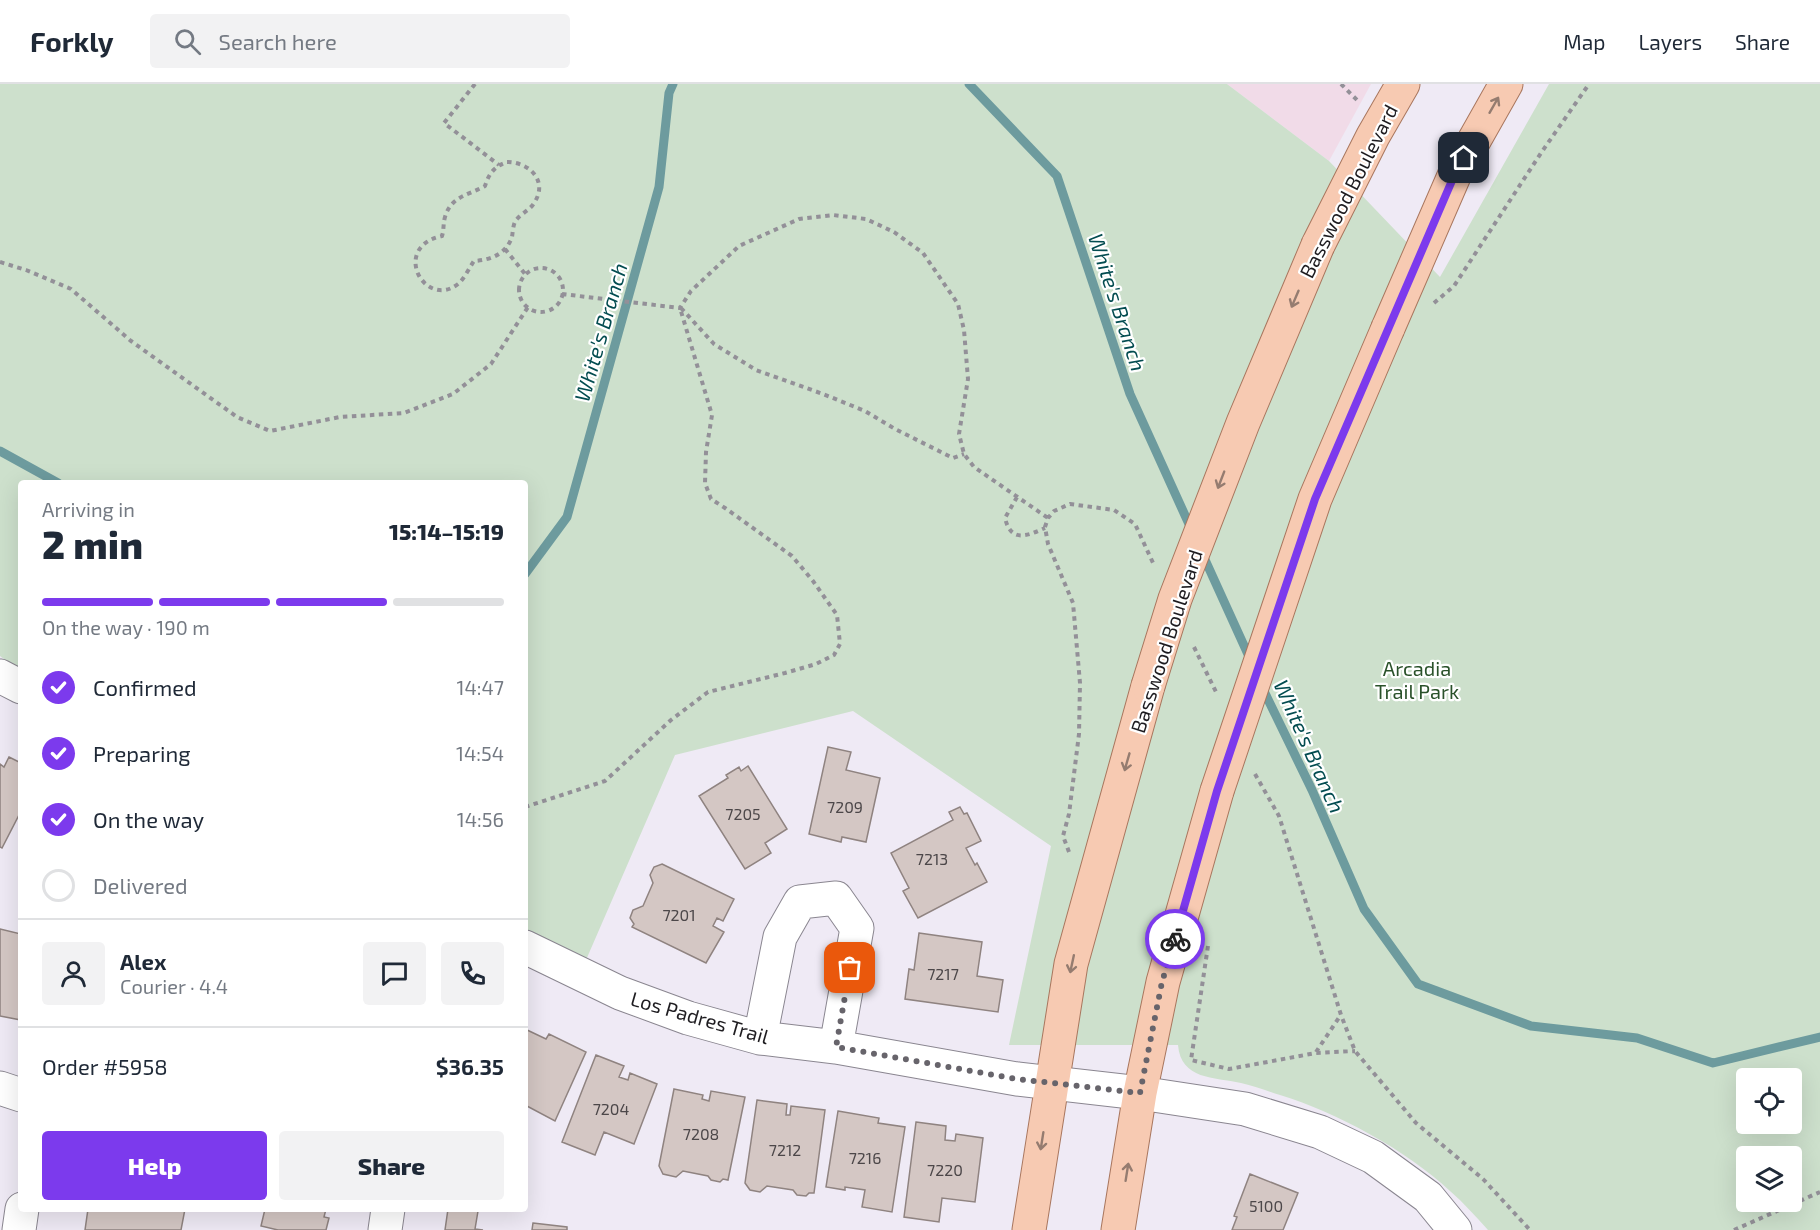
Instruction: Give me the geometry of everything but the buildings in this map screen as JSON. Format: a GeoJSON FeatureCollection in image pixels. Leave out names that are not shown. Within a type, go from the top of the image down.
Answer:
{"type":"FeatureCollection","features":[{"type":"Feature","properties":{"kind":"main road","name":"Basswood Boulevard"},"geometry":{"type":"LineString","coordinates":[[1029,1230],[1071,964],[1148,686],[1175,599],[1243,423],[1318,245],[1373,136],[1403,84]]}},
{"type":"Feature","properties":{"kind":"main road"},"geometry":{"type":"LineString","coordinates":[[1118,1230],[1140,1093],[1162,982],[1217,791],[1315,499],[1454,176],[1506,84]]}},
{"type":"Feature","properties":{"kind":"street"},"geometry":{"type":"LineString","coordinates":[[0,676],[18,685]]}},
{"type":"Feature","properties":{"kind":"street"},"geometry":{"type":"LineString","coordinates":[[760,1038],[780,936],[800,902],[836,898],[857,928],[836,1047]]}},
{"type":"Feature","properties":{"kind":"street","name":"Los Padres Trail"},"geometry":{"type":"LineString","coordinates":[[528,948],[620,993],[688,1018],[760,1038],[836,1047],[1051,1083],[1140,1093],[1245,1109],[1320,1132],[1373,1157],[1428,1197],[1455,1230]]}},
{"type":"Feature","properties":{"kind":"street"},"geometry":{"type":"LineString","coordinates":[[0,1088],[18,1094]]}},
{"type":"Feature","properties":{"kind":"street"},"geometry":{"type":"LineString","coordinates":[[19,1230],[22,1212]]}},
{"type":"Feature","properties":{"kind":"street"},"geometry":{"type":"LineString","coordinates":[[385,1230],[388,1212]]}},
{"type":"Feature","properties":{"kind":"path"},"geometry":{"type":"LineString","coordinates":[[474,84],[444,123],[499,165]]}},
{"type":"Feature","properties":{"kind":"path"},"geometry":{"type":"LineString","coordinates":[[1341,84],[1362,106]]}},
{"type":"Feature","properties":{"kind":"path"},"geometry":{"type":"LineString","coordinates":[[1432,305],[1454,286],[1589,84]]}},
{"type":"Feature","properties":{"kind":"path"},"geometry":{"type":"LineString","coordinates":[[507,162],[524,164],[532,170],[539,185],[535,202],[515,220],[511,239],[505,249],[496,256],[474,261],[462,279],[449,289],[432,288],[425,284],[416,270],[417,254],[428,241],[442,236],[448,208],[466,193],[485,186],[488,178],[499,165],[507,162]]}},
{"type":"Feature","properties":{"kind":"path"},"geometry":{"type":"LineString","coordinates":[[528,806],[605,781],[671,720],[708,692],[816,664],[834,656],[840,644],[837,615],[792,556],[717,504],[707,492],[706,464],[712,415],[680,308],[691,291],[739,246],[799,219],[833,215],[866,219],[894,232],[923,253],[958,304],[964,330],[968,379],[959,434],[964,454],[974,467],[1048,518]]}},
{"type":"Feature","properties":{"kind":"path"},"geometry":{"type":"LineString","coordinates":[[505,249],[525,274]]}},
{"type":"Feature","properties":{"kind":"path"},"geometry":{"type":"LineString","coordinates":[[0,262],[71,289],[131,340],[237,417],[270,431],[339,417],[404,413],[453,394],[491,364],[528,307]]}},
{"type":"Feature","properties":{"kind":"path"},"geometry":{"type":"LineString","coordinates":[[538,268],[551,270],[561,281],[562,294],[555,307],[548,310],[534,310],[523,302],[519,288],[525,274],[538,268]]}},
{"type":"Feature","properties":{"kind":"path"},"geometry":{"type":"LineString","coordinates":[[562,294],[680,308],[714,344],[756,370],[865,411],[953,458],[964,454]]}},
{"type":"Feature","properties":{"kind":"path"},"geometry":{"type":"LineString","coordinates":[[1017,497],[1005,518],[1007,528],[1023,537],[1046,528]]}},
{"type":"Feature","properties":{"kind":"path"},"geometry":{"type":"LineString","coordinates":[[1316,1053],[1341,1015]]}},
{"type":"Feature","properties":{"kind":"path"},"geometry":{"type":"LineString","coordinates":[[1191,1060],[1229,1069],[1316,1053],[1354,1051]]}},
{"type":"Feature","properties":{"kind":"path"},"geometry":{"type":"LineString","coordinates":[[1734,1230],[1820,1192]]}},
{"type":"Feature","properties":{"kind":"shaded area"},"geometry":{"type":"Polygon","coordinates":[[[1227,84],[1371,84],[1329,161],[1227,84]]]}},
{"type":"Feature","properties":{"kind":"green space","name":"Arcadia Trail Park"},"geometry":{"type":"Polygon","coordinates":[[[0,84],[1227,84],[1329,161],[1440,277],[1549,84],[1820,84],[1820,1230],[1488,1230],[1460,1200],[1413,1161],[1392,1147],[1348,1122],[1302,1103],[1246,1084],[1200,1075],[1185,1065],[1178,1045],[1009,1045],[1051,846],[853,711],[675,755],[586,960],[528,931],[528,480],[18,480],[18,670],[0,656],[0,84]]]}},
{"type":"Feature","properties":{"kind":"waterway","name":"White's Branch"},"geometry":{"type":"LineString","coordinates":[[528,570],[567,517],[659,187],[669,93],[673,84]]}},
{"type":"Feature","properties":{"kind":"waterway","name":"White's Branch"},"geometry":{"type":"LineString","coordinates":[[969,84],[1057,176],[1130,394],[1193,533]]}},
{"type":"Feature","properties":{"kind":"waterway","name":"White's Branch"},"geometry":{"type":"LineString","coordinates":[[0,451],[53,480]]}},
{"type":"Feature","properties":{"kind":"waterway","name":"White's Branch"},"geometry":{"type":"LineString","coordinates":[[1202,553],[1251,661]]}},
{"type":"Feature","properties":{"kind":"waterway","name":"White's Branch"},"geometry":{"type":"LineString","coordinates":[[1261,685],[1312,790],[1364,909],[1418,984],[1531,1026],[1637,1038],[1713,1063],[1820,1037]]}},
{"type":"Feature","properties":{"kind":"way so far"},"geometry":{"type":"LineString","coordinates":[[850,968],[836,1047],[1017,1079],[1140,1093],[1162,982],[1175,939]]}},
{"type":"Feature","properties":{"kind":"route"},"geometry":{"type":"LineString","coordinates":[[1175,939],[1217,791],[1315,499],[1454,176],[1464,158]]}}]}
